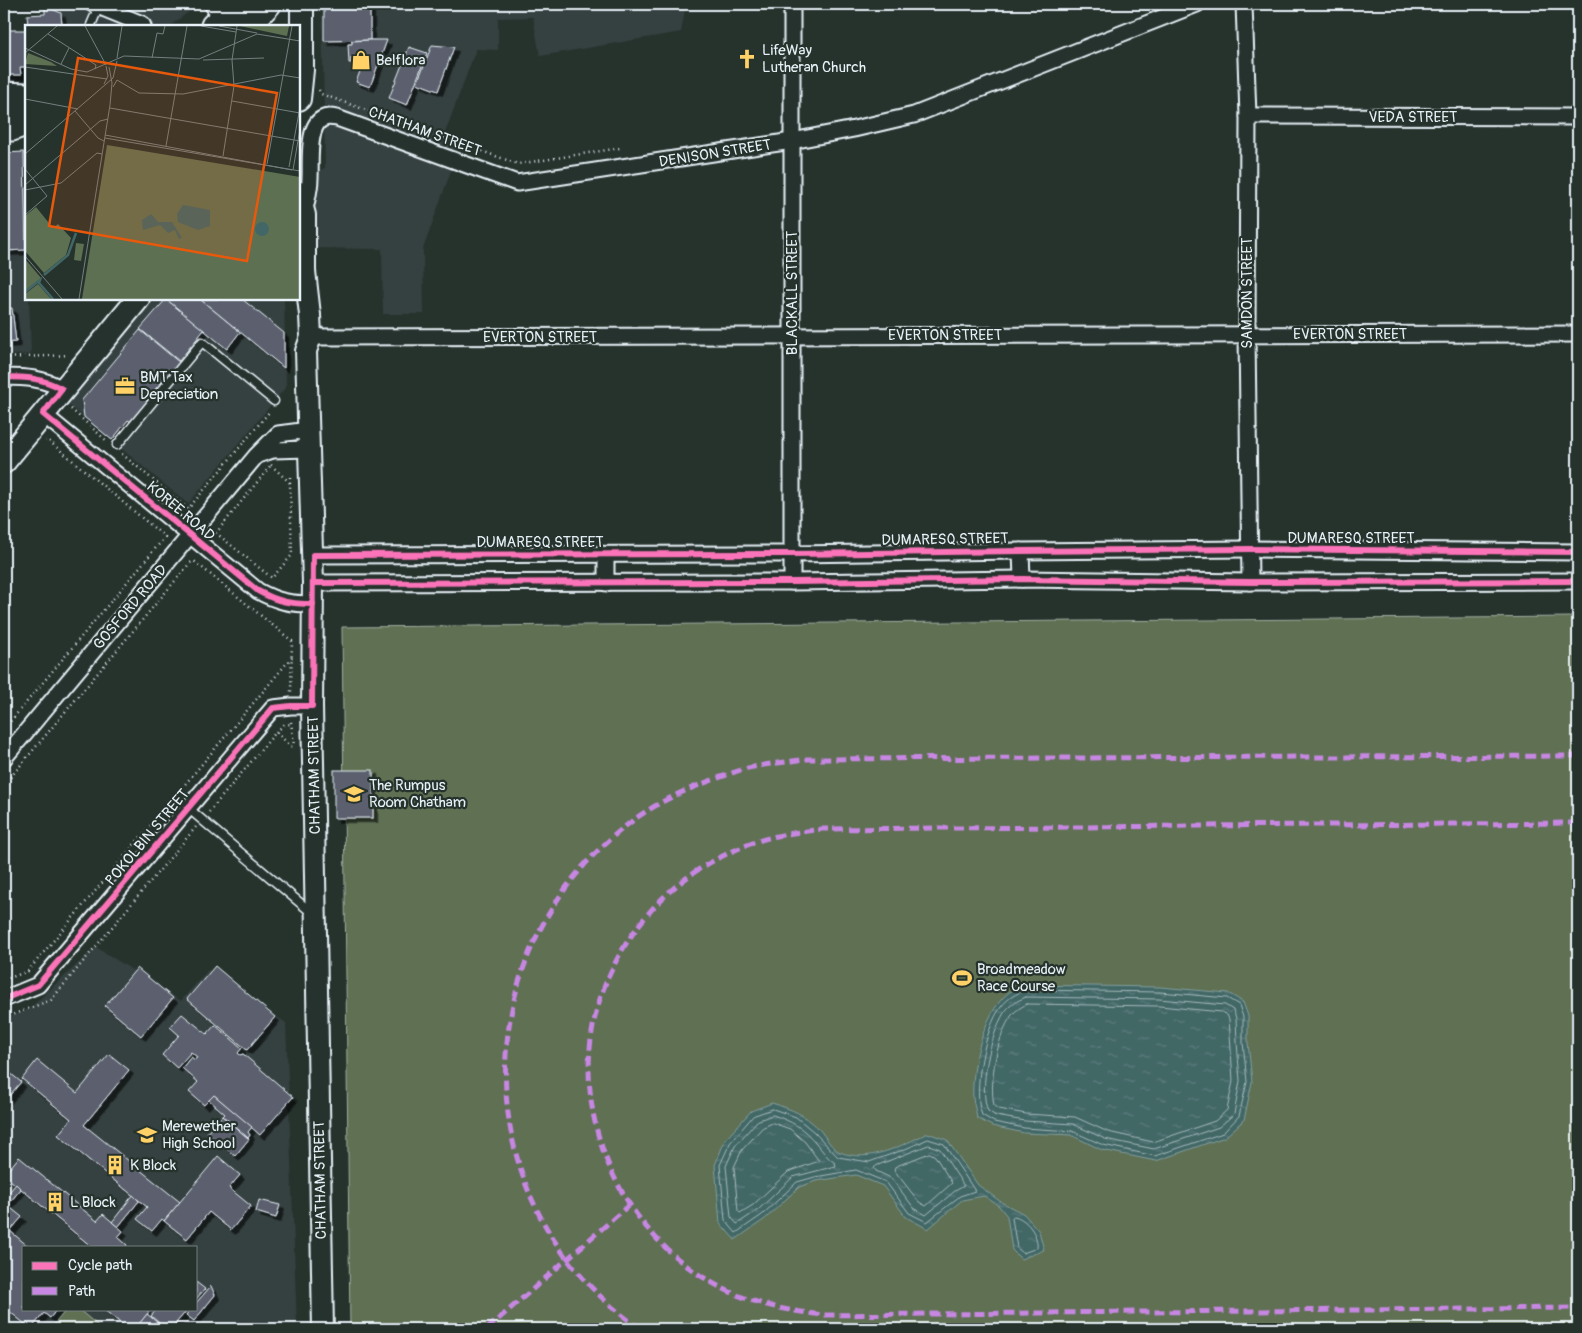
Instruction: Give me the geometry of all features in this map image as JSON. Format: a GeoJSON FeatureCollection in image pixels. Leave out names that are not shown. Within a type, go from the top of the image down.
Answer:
{"type":"FeatureCollection","features":[{"type":"Feature","properties":{"kind":"main road"},"geometry":{"type":"LineString","coordinates":[[248,25],[268,4]]}},
{"type":"Feature","properties":{"kind":"main road"},"geometry":{"type":"LineString","coordinates":[[300,89],[302,70],[302,4]]}},
{"type":"Feature","properties":{"kind":"main road"},"geometry":{"type":"LineString","coordinates":[[4,95],[25,96]]}},
{"type":"Feature","properties":{"kind":"main road"},"geometry":{"type":"LineString","coordinates":[[4,114],[25,115]]}},
{"type":"Feature","properties":{"kind":"main road"},"geometry":{"type":"LineString","coordinates":[[4,462],[43,414],[66,399],[137,300]]}},
{"type":"Feature","properties":{"kind":"street","name":"BLACKALL STREET"},"geometry":{"type":"LineString","coordinates":[[792,4],[792,582]]}},
{"type":"Feature","properties":{"kind":"street","name":"DENISON STREET"},"geometry":{"type":"LineString","coordinates":[[304,215],[310,182],[311,142],[317,123],[323,118],[337,118],[517,183],[792,141],[914,115],[1197,4]]}},
{"type":"Feature","properties":{"kind":"street","name":"SAMDON STREET"},"geometry":{"type":"LineString","coordinates":[[1244,4],[1248,116],[1247,334],[1250,582]]}},
{"type":"Feature","properties":{"kind":"street"},"geometry":{"type":"LineString","coordinates":[[101,6],[142,25]]}},
{"type":"Feature","properties":{"kind":"street","name":"VEDA STREET"},"geometry":{"type":"LineString","coordinates":[[1248,116],[1578,117]]}},
{"type":"Feature","properties":{"kind":"street"},"geometry":{"type":"LineString","coordinates":[[4,133],[25,128]]}},
{"type":"Feature","properties":{"kind":"street","name":"CHATHAM STREET"},"geometry":{"type":"LineString","coordinates":[[300,197],[304,215],[305,271],[311,338],[306,351],[313,555],[312,706],[323,1329]]}},
{"type":"Feature","properties":{"kind":"street","name":"EVERTON STREET"},"geometry":{"type":"LineString","coordinates":[[311,338],[1578,334]]}},
{"type":"Feature","properties":{"kind":"street"},"geometry":{"type":"LineString","coordinates":[[4,377],[33,378],[50,382],[66,399]]}},
{"type":"Feature","properties":{"kind":"street","name":"KOREE ROAD"},"geometry":{"type":"LineString","coordinates":[[43,414],[258,591],[274,600],[293,604],[313,604]]}},
{"type":"Feature","properties":{"kind":"street","name":"GOSFORD ROAD"},"geometry":{"type":"LineString","coordinates":[[4,758],[256,456],[309,440]]}},
{"type":"Feature","properties":{"kind":"street","name":"DUMARESQ STREET"},"geometry":{"type":"LineString","coordinates":[[313,555],[606,555],[1250,550],[1578,552]]}},
{"type":"Feature","properties":{"kind":"street","name":"DUMARESQ STREET"},"geometry":{"type":"LineString","coordinates":[[1021,551],[1022,579]]}},
{"type":"Feature","properties":{"kind":"street","name":"DUMARESQ STREET"},"geometry":{"type":"LineString","coordinates":[[606,555],[606,583]]}},
{"type":"Feature","properties":{"kind":"street"},"geometry":{"type":"LineString","coordinates":[[313,583],[792,582],[1022,579],[1250,582],[1578,581]]}},
{"type":"Feature","properties":{"kind":"street","name":"POKOLBIN STREET"},"geometry":{"type":"LineString","coordinates":[[4,999],[38,985],[273,708],[312,706]]}},
{"type":"Feature","properties":{"kind":"lane"},"geometry":{"type":"LineString","coordinates":[[91,25],[101,6]]}},
{"type":"Feature","properties":{"kind":"lane"},"geometry":{"type":"LineString","coordinates":[[116,447],[202,342],[274,401]]}},
{"type":"Feature","properties":{"kind":"lane"},"geometry":{"type":"LineString","coordinates":[[188,808],[316,916]]}},
{"type":"Feature","properties":{"kind":"path"},"geometry":{"type":"LineString","coordinates":[[4,358],[68,355]]}},
{"type":"Feature","properties":{"kind":"path"},"geometry":{"type":"LineString","coordinates":[[66,399],[116,447]]}},
{"type":"Feature","properties":{"kind":"path"},"geometry":{"type":"LineString","coordinates":[[122,454],[188,509],[271,411]]}},
{"type":"Feature","properties":{"kind":"path"},"geometry":{"type":"LineString","coordinates":[[4,729],[165,537],[49,441],[44,441]]}},
{"type":"Feature","properties":{"kind":"path"},"geometry":{"type":"LineString","coordinates":[[290,476],[292,555],[285,566],[272,578],[216,533],[271,465],[290,483]]}},
{"type":"Feature","properties":{"kind":"path"},"geometry":{"type":"LineString","coordinates":[[4,785],[190,562],[194,561],[287,635],[292,642],[293,655],[291,692]]}},
{"type":"Feature","properties":{"kind":"path"},"geometry":{"type":"LineString","coordinates":[[4,980],[28,971],[293,655]]}},
{"type":"Feature","properties":{"kind":"path"},"geometry":{"type":"LineString","coordinates":[[4,1018],[51,1000],[276,732],[284,725],[291,723],[294,748],[276,732]]}},
{"type":"Feature","properties":{"kind":"shaded area"},"geometry":{"type":"Polygon","coordinates":[[[49,4],[187,4],[191,10],[171,25],[45,25],[44,7],[49,4]]]}},
{"type":"Feature","properties":{"kind":"shaded area"},"geometry":{"type":"Polygon","coordinates":[[[322,4],[686,4],[681,32],[540,56],[533,17],[498,18],[498,50],[476,49],[445,133],[462,140],[423,249],[424,314],[383,314],[382,249],[300,248],[300,180],[325,168],[322,4]]]}},
{"type":"Feature","properties":{"kind":"shaded area"},"geometry":{"type":"Polygon","coordinates":[[[25,152],[25,300],[29,300],[31,354],[4,355],[4,153],[25,152]]]}},
{"type":"Feature","properties":{"kind":"shaded area"},"geometry":{"type":"Polygon","coordinates":[[[147,300],[284,300],[286,387],[188,504],[64,401],[147,300]]]}},
{"type":"Feature","properties":{"kind":"shaded area","name":"Merewether High School"},"geometry":{"type":"Polygon","coordinates":[[[96,947],[181,1001],[208,970],[286,1023],[297,1329],[4,1329],[4,1019],[29,1009],[96,947]]]}},
{"type":"Feature","properties":{"kind":"green space","name":"Broadmeadow Race Course"},"geometry":{"type":"Polygon","coordinates":[[[1578,617],[1578,1329],[350,1329],[342,627],[1578,617]]]}},
{"type":"Feature","properties":{"kind":"green space"},"geometry":{"type":"Polygon","coordinates":[[[66,1310],[79,1310],[102,1329],[50,1329],[66,1310]]]}},
{"type":"Feature","properties":{"kind":"water"},"geometry":{"type":"Polygon","coordinates":[[[1024,985],[1160,987],[1228,993],[1243,1002],[1248,1016],[1248,1042],[1252,1082],[1244,1120],[1225,1137],[1156,1161],[1102,1150],[1071,1135],[1024,1133],[992,1126],[977,1118],[973,1099],[973,1086],[980,1042],[991,1014],[999,1003],[1009,993],[1024,985]]]}},
{"type":"Feature","properties":{"kind":"water"},"geometry":{"type":"Polygon","coordinates":[[[772,1103],[803,1116],[819,1129],[834,1148],[851,1155],[862,1156],[885,1152],[928,1133],[947,1140],[978,1185],[1001,1202],[1024,1214],[1039,1231],[1044,1250],[1021,1259],[1012,1250],[1007,1216],[999,1206],[984,1196],[962,1200],[928,1229],[906,1217],[883,1186],[856,1175],[816,1181],[799,1187],[765,1219],[735,1240],[720,1223],[715,1165],[725,1140],[751,1111],[772,1103]]]}},
{"type":"Feature","properties":{"kind":"building"},"geometry":{"type":"Polygon","coordinates":[[[324,4],[370,4],[370,40],[324,41],[324,4]]]}},
{"type":"Feature","properties":{"kind":"building"},"geometry":{"type":"Polygon","coordinates":[[[45,6],[61,13],[62,25],[28,25],[27,15],[45,14],[45,6]]]}},
{"type":"Feature","properties":{"kind":"building"},"geometry":{"type":"Polygon","coordinates":[[[6,30],[25,30],[25,67],[20,67],[21,75],[7,75],[6,30]]]}},
{"type":"Feature","properties":{"kind":"building"},"geometry":{"type":"Polygon","coordinates":[[[387,40],[370,87],[356,82],[365,58],[351,58],[351,63],[349,63],[348,44],[352,44],[352,41],[387,40]]]}},
{"type":"Feature","properties":{"kind":"building"},"geometry":{"type":"Polygon","coordinates":[[[432,45],[454,47],[438,91],[417,83],[432,45]]]}},
{"type":"Feature","properties":{"kind":"building"},"geometry":{"type":"Polygon","coordinates":[[[409,47],[427,53],[407,105],[389,98],[409,47]]]}},
{"type":"Feature","properties":{"kind":"building"},"geometry":{"type":"Polygon","coordinates":[[[24,152],[25,250],[4,251],[4,153],[24,152]]]}},
{"type":"Feature","properties":{"kind":"building"},"geometry":{"type":"Polygon","coordinates":[[[165,300],[167,300],[204,330],[179,361],[140,329],[165,300]]]}},
{"type":"Feature","properties":{"kind":"building"},"geometry":{"type":"Polygon","coordinates":[[[167,300],[201,300],[240,332],[227,349],[167,300]]]}},
{"type":"Feature","properties":{"kind":"building"},"geometry":{"type":"Polygon","coordinates":[[[201,300],[243,300],[284,333],[284,368],[201,300]]]}},
{"type":"Feature","properties":{"kind":"building"},"geometry":{"type":"Polygon","coordinates":[[[4,308],[12,308],[16,342],[4,343],[4,308]]]}},
{"type":"Feature","properties":{"kind":"building","name":"BMT Tax Depreciation"},"geometry":{"type":"Polygon","coordinates":[[[140,330],[180,363],[146,400],[148,402],[131,422],[128,420],[112,440],[84,417],[82,400],[140,330]]]}},
{"type":"Feature","properties":{"kind":"building","name":"The Rumpus Room Chatham"},"geometry":{"type":"Polygon","coordinates":[[[334,770],[373,770],[373,818],[334,818],[334,770]]]}},
{"type":"Feature","properties":{"kind":"building"},"geometry":{"type":"Polygon","coordinates":[[[215,966],[275,1017],[247,1050],[187,999],[215,966]]]}},
{"type":"Feature","properties":{"kind":"building"},"geometry":{"type":"Polygon","coordinates":[[[137,968],[173,998],[141,1036],[105,1006],[137,968]]]}},
{"type":"Feature","properties":{"kind":"building"},"geometry":{"type":"Polygon","coordinates":[[[182,1014],[207,1034],[215,1025],[242,1048],[238,1053],[240,1055],[243,1054],[293,1097],[260,1135],[214,1095],[204,1105],[189,1092],[198,1082],[182,1068],[191,1057],[195,1060],[197,1057],[191,1052],[177,1068],[162,1055],[179,1035],[170,1027],[182,1014]]]}},
{"type":"Feature","properties":{"kind":"building","name":"K Block"},"geometry":{"type":"Polygon","coordinates":[[[109,1054],[129,1070],[84,1125],[180,1202],[164,1221],[162,1219],[152,1231],[137,1219],[147,1207],[58,1135],[71,1119],[22,1079],[37,1060],[77,1093],[109,1054]]]}},
{"type":"Feature","properties":{"kind":"building"},"geometry":{"type":"Polygon","coordinates":[[[4,1068],[21,1082],[4,1102],[4,1068]]]}},
{"type":"Feature","properties":{"kind":"building"},"geometry":{"type":"Polygon","coordinates":[[[214,1095],[252,1127],[248,1132],[250,1135],[248,1138],[223,1116],[225,1114],[209,1100],[214,1095]]]}},
{"type":"Feature","properties":{"kind":"building"},"geometry":{"type":"Polygon","coordinates":[[[222,1116],[249,1139],[235,1156],[207,1133],[222,1116]]]}},
{"type":"Feature","properties":{"kind":"building"},"geometry":{"type":"Polygon","coordinates":[[[218,1156],[240,1175],[229,1188],[251,1206],[231,1230],[209,1212],[187,1239],[164,1221],[218,1156]]]}},
{"type":"Feature","properties":{"kind":"building","name":"L Block"},"geometry":{"type":"Polygon","coordinates":[[[19,1157],[97,1221],[103,1214],[123,1231],[118,1237],[126,1246],[91,1246],[4,1175],[19,1157]]]}},
{"type":"Feature","properties":{"kind":"building"},"geometry":{"type":"Polygon","coordinates":[[[16,1184],[21,1189],[4,1209],[4,1198],[16,1184]]]}},
{"type":"Feature","properties":{"kind":"building"},"geometry":{"type":"Polygon","coordinates":[[[133,1195],[139,1201],[118,1227],[112,1222],[133,1195]]]}},
{"type":"Feature","properties":{"kind":"building"},"geometry":{"type":"Polygon","coordinates":[[[259,1200],[280,1205],[276,1218],[256,1212],[259,1200]]]}},
{"type":"Feature","properties":{"kind":"building"},"geometry":{"type":"Polygon","coordinates":[[[7,1205],[22,1217],[10,1231],[28,1246],[22,1246],[22,1310],[56,1310],[50,1318],[44,1313],[31,1329],[4,1307],[4,1209],[7,1205]]]}},
{"type":"Feature","properties":{"kind":"building"},"geometry":{"type":"Polygon","coordinates":[[[198,1284],[205,1289],[198,1297],[198,1284]]]}},
{"type":"Feature","properties":{"kind":"building"},"geometry":{"type":"Polygon","coordinates":[[[211,1286],[215,1295],[194,1321],[186,1315],[190,1310],[198,1310],[198,1301],[211,1286]]]}},
{"type":"Feature","properties":{"kind":"building"},"geometry":{"type":"Polygon","coordinates":[[[104,1310],[146,1310],[149,1312],[135,1329],[128,1329],[104,1310]]]}},
{"type":"Feature","properties":{"kind":"building"},"geometry":{"type":"Polygon","coordinates":[[[156,1310],[187,1310],[171,1329],[166,1329],[151,1316],[156,1310]]]}},
{"type":"Feature","properties":{"kind":"building"},"geometry":{"type":"Polygon","coordinates":[[[147,1314],[158,1323],[153,1329],[135,1329],[147,1314]]]}},
{"type":"Feature","properties":{"kind":"marked path"},"geometry":{"type":"LineString","coordinates":[[641,1329],[582,1278],[540,1217],[515,1149],[506,1078],[513,1007],[536,938],[575,876],[631,822],[651,808],[684,791],[740,770],[806,759],[1578,756]]}},
{"type":"Feature","properties":{"kind":"marked path"},"geometry":{"type":"LineString","coordinates":[[1578,823],[822,829],[766,838],[731,852],[689,876],[662,899],[639,925],[620,954],[605,985],[593,1028],[589,1073],[594,1116],[606,1159],[626,1198],[652,1233],[684,1264],[722,1288],[771,1306],[823,1315],[1578,1308]]}},
{"type":"Feature","properties":{"kind":"marked path"},"geometry":{"type":"LineString","coordinates":[[487,1329],[629,1205]]}},
{"type":"Feature","properties":{"kind":"cycle path"},"geometry":{"type":"LineString","coordinates":[[4,377],[34,379],[48,382],[62,389],[43,414],[258,591],[285,602],[313,604]]}},
{"type":"Feature","properties":{"kind":"cycle path"},"geometry":{"type":"LineString","coordinates":[[4,999],[38,985],[273,708],[312,706],[313,555],[792,554],[1250,549],[1578,552]]}},
{"type":"Feature","properties":{"kind":"cycle path"},"geometry":{"type":"LineString","coordinates":[[313,583],[792,582],[1022,579],[1250,582],[1578,581]]}},
{"type":"Feature","properties":{"kind":"place","name":"LifeWay Lutheran Church"},"geometry":{"type":"Point","coordinates":[747,59]}},
{"type":"Feature","properties":{"kind":"place","name":"Belflora"},"geometry":{"type":"Point","coordinates":[361,60]}},
{"type":"Feature","properties":{"kind":"place","name":"BMT Tax Depreciation"},"geometry":{"type":"Point","coordinates":[125,386]}},
{"type":"Feature","properties":{"kind":"place","name":"The Rumpus Room Chatham"},"geometry":{"type":"Point","coordinates":[354,794]}},
{"type":"Feature","properties":{"kind":"place","name":"Broadmeadow Race Course"},"geometry":{"type":"Point","coordinates":[962,978]}},
{"type":"Feature","properties":{"kind":"place","name":"Merewether High School"},"geometry":{"type":"Point","coordinates":[147,1135]}},
{"type":"Feature","properties":{"kind":"place","name":"K Block"},"geometry":{"type":"Point","coordinates":[115,1165]}},
{"type":"Feature","properties":{"kind":"place","name":"L Block"},"geometry":{"type":"Point","coordinates":[55,1202]}}]}
